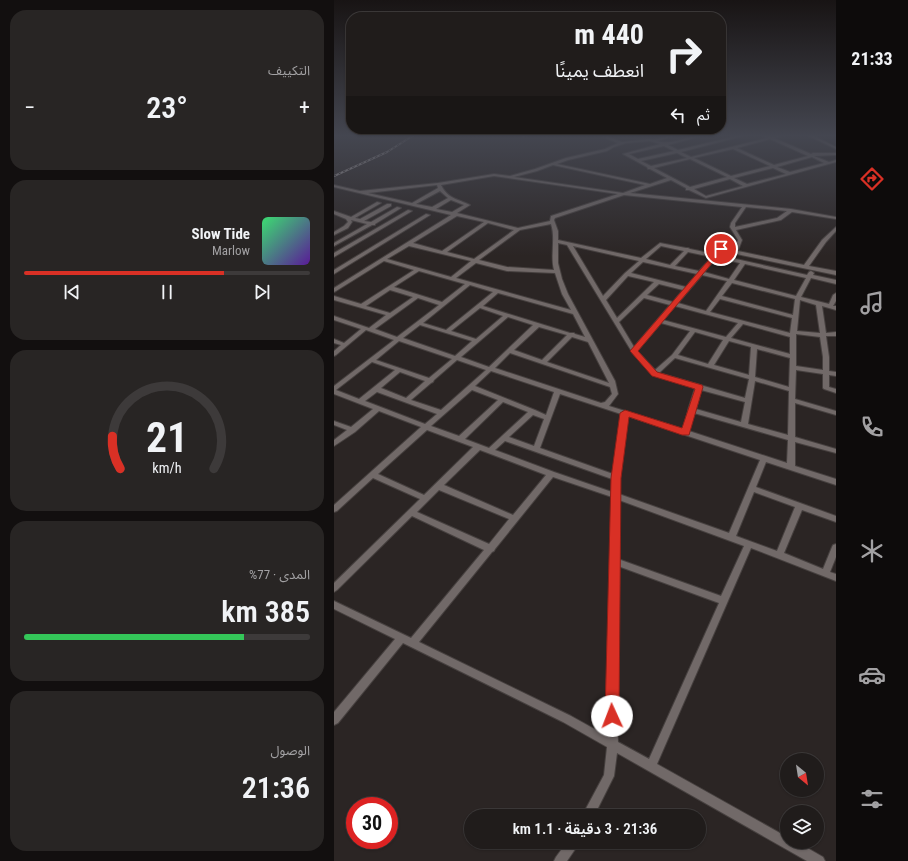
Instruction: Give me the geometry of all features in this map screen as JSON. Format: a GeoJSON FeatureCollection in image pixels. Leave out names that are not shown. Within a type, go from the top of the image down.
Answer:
{"type":"FeatureCollection","features":[{"type":"Feature","properties":{"kind":"street"},"geometry":{"type":"LineString","coordinates":[[507,176],[512,175]]}},
{"type":"Feature","properties":{"kind":"street"},"geometry":{"type":"LineString","coordinates":[[601,175],[649,186]]}},
{"type":"Feature","properties":{"kind":"street"},"geometry":{"type":"LineString","coordinates":[[663,175],[706,197],[786,175]]}},
{"type":"Feature","properties":{"kind":"street"},"geometry":{"type":"LineString","coordinates":[[725,175],[747,186]]}},
{"type":"Feature","properties":{"kind":"street"},"geometry":{"type":"LineString","coordinates":[[688,189],[740,175]]}},
{"type":"Feature","properties":{"kind":"street"},"geometry":{"type":"LineString","coordinates":[[361,192],[439,187],[486,176],[507,176],[624,194],[791,210],[836,218]]}},
{"type":"Feature","properties":{"kind":"street"},"geometry":{"type":"LineString","coordinates":[[601,405],[607,404],[612,400],[615,394],[613,386],[591,340],[565,294],[557,272],[554,252],[556,231],[552,222],[553,217],[649,186],[669,178]]}},
{"type":"Feature","properties":{"kind":"street"},"geometry":{"type":"LineString","coordinates":[[334,186],[486,223],[518,229],[552,222]]}},
{"type":"Feature","properties":{"kind":"street"},"geometry":{"type":"LineString","coordinates":[[334,290],[385,260],[468,205],[450,199],[439,187]]}},
{"type":"Feature","properties":{"kind":"street"},"geometry":{"type":"LineString","coordinates":[[413,204],[439,187]]}},
{"type":"Feature","properties":{"kind":"street"},"geometry":{"type":"LineString","coordinates":[[432,209],[450,199]]}},
{"type":"Feature","properties":{"kind":"street"},"geometry":{"type":"LineString","coordinates":[[334,234],[346,227],[350,222],[350,218],[379,202]]}},
{"type":"Feature","properties":{"kind":"street"},"geometry":{"type":"LineString","coordinates":[[360,221],[389,205]]}},
{"type":"Feature","properties":{"kind":"street"},"geometry":{"type":"LineString","coordinates":[[736,252],[740,240],[733,229],[732,223],[745,205]]}},
{"type":"Feature","properties":{"kind":"street"},"geometry":{"type":"LineString","coordinates":[[334,246],[399,208]]}},
{"type":"Feature","properties":{"kind":"street"},"geometry":{"type":"LineString","coordinates":[[733,229],[779,218],[791,210]]}},
{"type":"Feature","properties":{"kind":"street"},"geometry":{"type":"LineString","coordinates":[[334,255],[410,211]]}},
{"type":"Feature","properties":{"kind":"street"},"geometry":{"type":"LineString","coordinates":[[334,212],[382,227]]}},
{"type":"Feature","properties":{"kind":"street"},"geometry":{"type":"LineString","coordinates":[[334,272],[428,215]]}},
{"type":"Feature","properties":{"kind":"street"},"geometry":{"type":"LineString","coordinates":[[442,253],[486,223]]}},
{"type":"Feature","properties":{"kind":"street"},"geometry":{"type":"LineString","coordinates":[[806,266],[824,241],[836,228]]}},
{"type":"Feature","properties":{"kind":"street"},"geometry":{"type":"LineString","coordinates":[[451,279],[518,229]]}},
{"type":"Feature","properties":{"kind":"street"},"geometry":{"type":"LineString","coordinates":[[556,241],[700,273],[833,307],[836,295]]}},
{"type":"Feature","properties":{"kind":"street"},"geometry":{"type":"LineString","coordinates":[[409,244],[507,269],[557,272]]}},
{"type":"Feature","properties":{"kind":"street"},"geometry":{"type":"LineString","coordinates":[[569,244],[634,351],[654,374],[748,401]]}},
{"type":"Feature","properties":{"kind":"street"},"geometry":{"type":"LineString","coordinates":[[603,300],[627,274],[660,244],[836,282]]}},
{"type":"Feature","properties":{"kind":"street"},"geometry":{"type":"LineString","coordinates":[[334,246],[352,250]]}},
{"type":"Feature","properties":{"kind":"street"},"geometry":{"type":"LineString","coordinates":[[672,267],[688,249]]}},
{"type":"Feature","properties":{"kind":"street"},"geometry":{"type":"LineString","coordinates":[[634,351],[722,249],[836,273]]}},
{"type":"Feature","properties":{"kind":"street"},"geometry":{"type":"LineString","coordinates":[[358,252],[364,254]]}},
{"type":"Feature","properties":{"kind":"street"},"geometry":{"type":"LineString","coordinates":[[385,260],[575,313]]}},
{"type":"Feature","properties":{"kind":"street"},"geometry":{"type":"LineString","coordinates":[[707,313],[729,280],[744,262]]}},
{"type":"Feature","properties":{"kind":"street"},"geometry":{"type":"LineString","coordinates":[[775,268],[780,262]]}},
{"type":"Feature","properties":{"kind":"street"},"geometry":{"type":"LineString","coordinates":[[791,467],[795,317],[798,298],[814,268]]}},
{"type":"Feature","properties":{"kind":"street"},"geometry":{"type":"LineString","coordinates":[[362,306],[418,270]]}},
{"type":"Feature","properties":{"kind":"street"},"geometry":{"type":"LineString","coordinates":[[627,274],[687,289]]}},
{"type":"Feature","properties":{"kind":"street"},"geometry":{"type":"LineString","coordinates":[[617,321],[658,282]]}},
{"type":"Feature","properties":{"kind":"street"},"geometry":{"type":"LineString","coordinates":[[334,389],[469,284]]}},
{"type":"Feature","properties":{"kind":"street"},"geometry":{"type":"LineString","coordinates":[[390,288],[443,304]]}},
{"type":"Feature","properties":{"kind":"street"},"geometry":{"type":"LineString","coordinates":[[447,332],[496,292]]}},
{"type":"Feature","properties":{"kind":"street"},"geometry":{"type":"LineString","coordinates":[[334,354],[367,329],[417,296]]}},
{"type":"Feature","properties":{"kind":"street"},"geometry":{"type":"LineString","coordinates":[[643,296],[741,323],[794,334],[836,334]]}},
{"type":"Feature","properties":{"kind":"street"},"geometry":{"type":"LineString","coordinates":[[719,297],[795,317]]}},
{"type":"Feature","properties":{"kind":"street"},"geometry":{"type":"LineString","coordinates":[[334,298],[390,315]]}},
{"type":"Feature","properties":{"kind":"street"},"geometry":{"type":"LineString","coordinates":[[819,304],[826,357],[826,388],[836,391]]}},
{"type":"Feature","properties":{"kind":"street"},"geometry":{"type":"LineString","coordinates":[[478,306],[591,340]]}},
{"type":"Feature","properties":{"kind":"street"},"geometry":{"type":"LineString","coordinates":[[407,400],[507,315]]}},
{"type":"Feature","properties":{"kind":"street"},"geometry":{"type":"LineString","coordinates":[[334,318],[836,482]]}},
{"type":"Feature","properties":{"kind":"street"},"geometry":{"type":"LineString","coordinates":[[660,321],[793,357]]}},
{"type":"Feature","properties":{"kind":"street"},"geometry":{"type":"LineString","coordinates":[[418,323],[477,341]]}},
{"type":"Feature","properties":{"kind":"street"},"geometry":{"type":"LineString","coordinates":[[710,366],[727,339],[741,323]]}},
{"type":"Feature","properties":{"kind":"street"},"geometry":{"type":"LineString","coordinates":[[334,509],[442,414],[538,324]]}},
{"type":"Feature","properties":{"kind":"street"},"geometry":{"type":"LineString","coordinates":[[654,374],[674,356],[694,330]]}},
{"type":"Feature","properties":{"kind":"street"},"geometry":{"type":"LineString","coordinates":[[543,362],[572,334]]}},
{"type":"Feature","properties":{"kind":"street"},"geometry":{"type":"LineString","coordinates":[[334,341],[345,345]]}},
{"type":"Feature","properties":{"kind":"street"},"geometry":{"type":"LineString","coordinates":[[744,425],[752,379],[754,347]]}},
{"type":"Feature","properties":{"kind":"street"},"geometry":{"type":"LineString","coordinates":[[510,351],[613,386]]}},
{"type":"Feature","properties":{"kind":"street"},"geometry":{"type":"LineString","coordinates":[[674,356],[793,390]]}},
{"type":"Feature","properties":{"kind":"street"},"geometry":{"type":"LineString","coordinates":[[371,360],[431,381]]}},
{"type":"Feature","properties":{"kind":"street"},"geometry":{"type":"LineString","coordinates":[[794,368],[836,374]]}},
{"type":"Feature","properties":{"kind":"street"},"geometry":{"type":"LineString","coordinates":[[360,402],[399,370]]}},
{"type":"Feature","properties":{"kind":"street"},"geometry":{"type":"LineString","coordinates":[[471,387],[548,418]]}},
{"type":"Feature","properties":{"kind":"street"},"geometry":{"type":"LineString","coordinates":[[685,433],[699,387]]}},
{"type":"Feature","properties":{"kind":"street"},"geometry":{"type":"LineString","coordinates":[[376,389],[442,414]]}},
{"type":"Feature","properties":{"kind":"street"},"geometry":{"type":"LineString","coordinates":[[536,450],[558,391]]}},
{"type":"Feature","properties":{"kind":"street"},"geometry":{"type":"LineString","coordinates":[[334,392],[426,428],[749,544],[836,578]]}},
{"type":"Feature","properties":{"kind":"street"},"geometry":{"type":"LineString","coordinates":[[459,440],[503,399]]}},
{"type":"Feature","properties":{"kind":"street"},"geometry":{"type":"LineString","coordinates":[[793,400],[836,413]]}},
{"type":"Feature","properties":{"kind":"street"},"geometry":{"type":"LineString","coordinates":[[334,444],[378,409]]}},
{"type":"Feature","properties":{"kind":"street"},"geometry":{"type":"LineString","coordinates":[[691,410],[836,451]]}},
{"type":"Feature","properties":{"kind":"street"},"geometry":{"type":"LineString","coordinates":[[490,451],[533,411]]}},
{"type":"Feature","properties":{"kind":"street"},"geometry":{"type":"LineString","coordinates":[[592,809],[609,776],[614,744],[611,703],[617,496],[616,478],[625,413]]}},
{"type":"Feature","properties":{"kind":"street"},"geometry":{"type":"LineString","coordinates":[[334,423],[353,430]]}},
{"type":"Feature","properties":{"kind":"street"},"geometry":{"type":"LineString","coordinates":[[505,438],[616,478]]}},
{"type":"Feature","properties":{"kind":"street"},"geometry":{"type":"LineString","coordinates":[[334,588],[478,447]]}},
{"type":"Feature","properties":{"kind":"street"},"geometry":{"type":"LineString","coordinates":[[731,538],[764,458]]}},
{"type":"Feature","properties":{"kind":"street"},"geometry":{"type":"LineString","coordinates":[[413,643],[551,474]]}},
{"type":"Feature","properties":{"kind":"street"},"geometry":{"type":"LineString","coordinates":[[372,475],[426,499]]}},
{"type":"Feature","properties":{"kind":"street"},"geometry":{"type":"LineString","coordinates":[[438,486],[514,518]]}},
{"type":"Feature","properties":{"kind":"street"},"geometry":{"type":"LineString","coordinates":[[752,489],[836,519]]}},
{"type":"Feature","properties":{"kind":"street"},"geometry":{"type":"LineString","coordinates":[[779,556],[800,506]]}},
{"type":"Feature","properties":{"kind":"street"},"geometry":{"type":"LineString","coordinates":[[412,513],[491,549]]}},
{"type":"Feature","properties":{"kind":"street"},"geometry":{"type":"LineString","coordinates":[[652,766],[749,544]]}},
{"type":"Feature","properties":{"kind":"street"},"geometry":{"type":"LineString","coordinates":[[825,574],[836,547]]}},
{"type":"Feature","properties":{"kind":"street"},"geometry":{"type":"LineString","coordinates":[[614,561],[724,601]]}},
{"type":"Feature","properties":{"kind":"street"},"geometry":{"type":"LineString","coordinates":[[334,605],[567,719],[614,744],[819,861]]}},
{"type":"Feature","properties":{"kind":"street"},"geometry":{"type":"LineString","coordinates":[[334,720],[402,638]]}},
{"type":"Feature","properties":{"kind":"street"},"geometry":{"type":"LineString","coordinates":[[560,861],[569,849]]}},
{"type":"Feature","properties":{"kind":"route"},"geometry":{"type":"LineString","coordinates":[[612,716],[614,561],[617,496],[616,478],[625,413],[685,433],[699,387],[654,374],[634,351],[721,249]]}}]}
